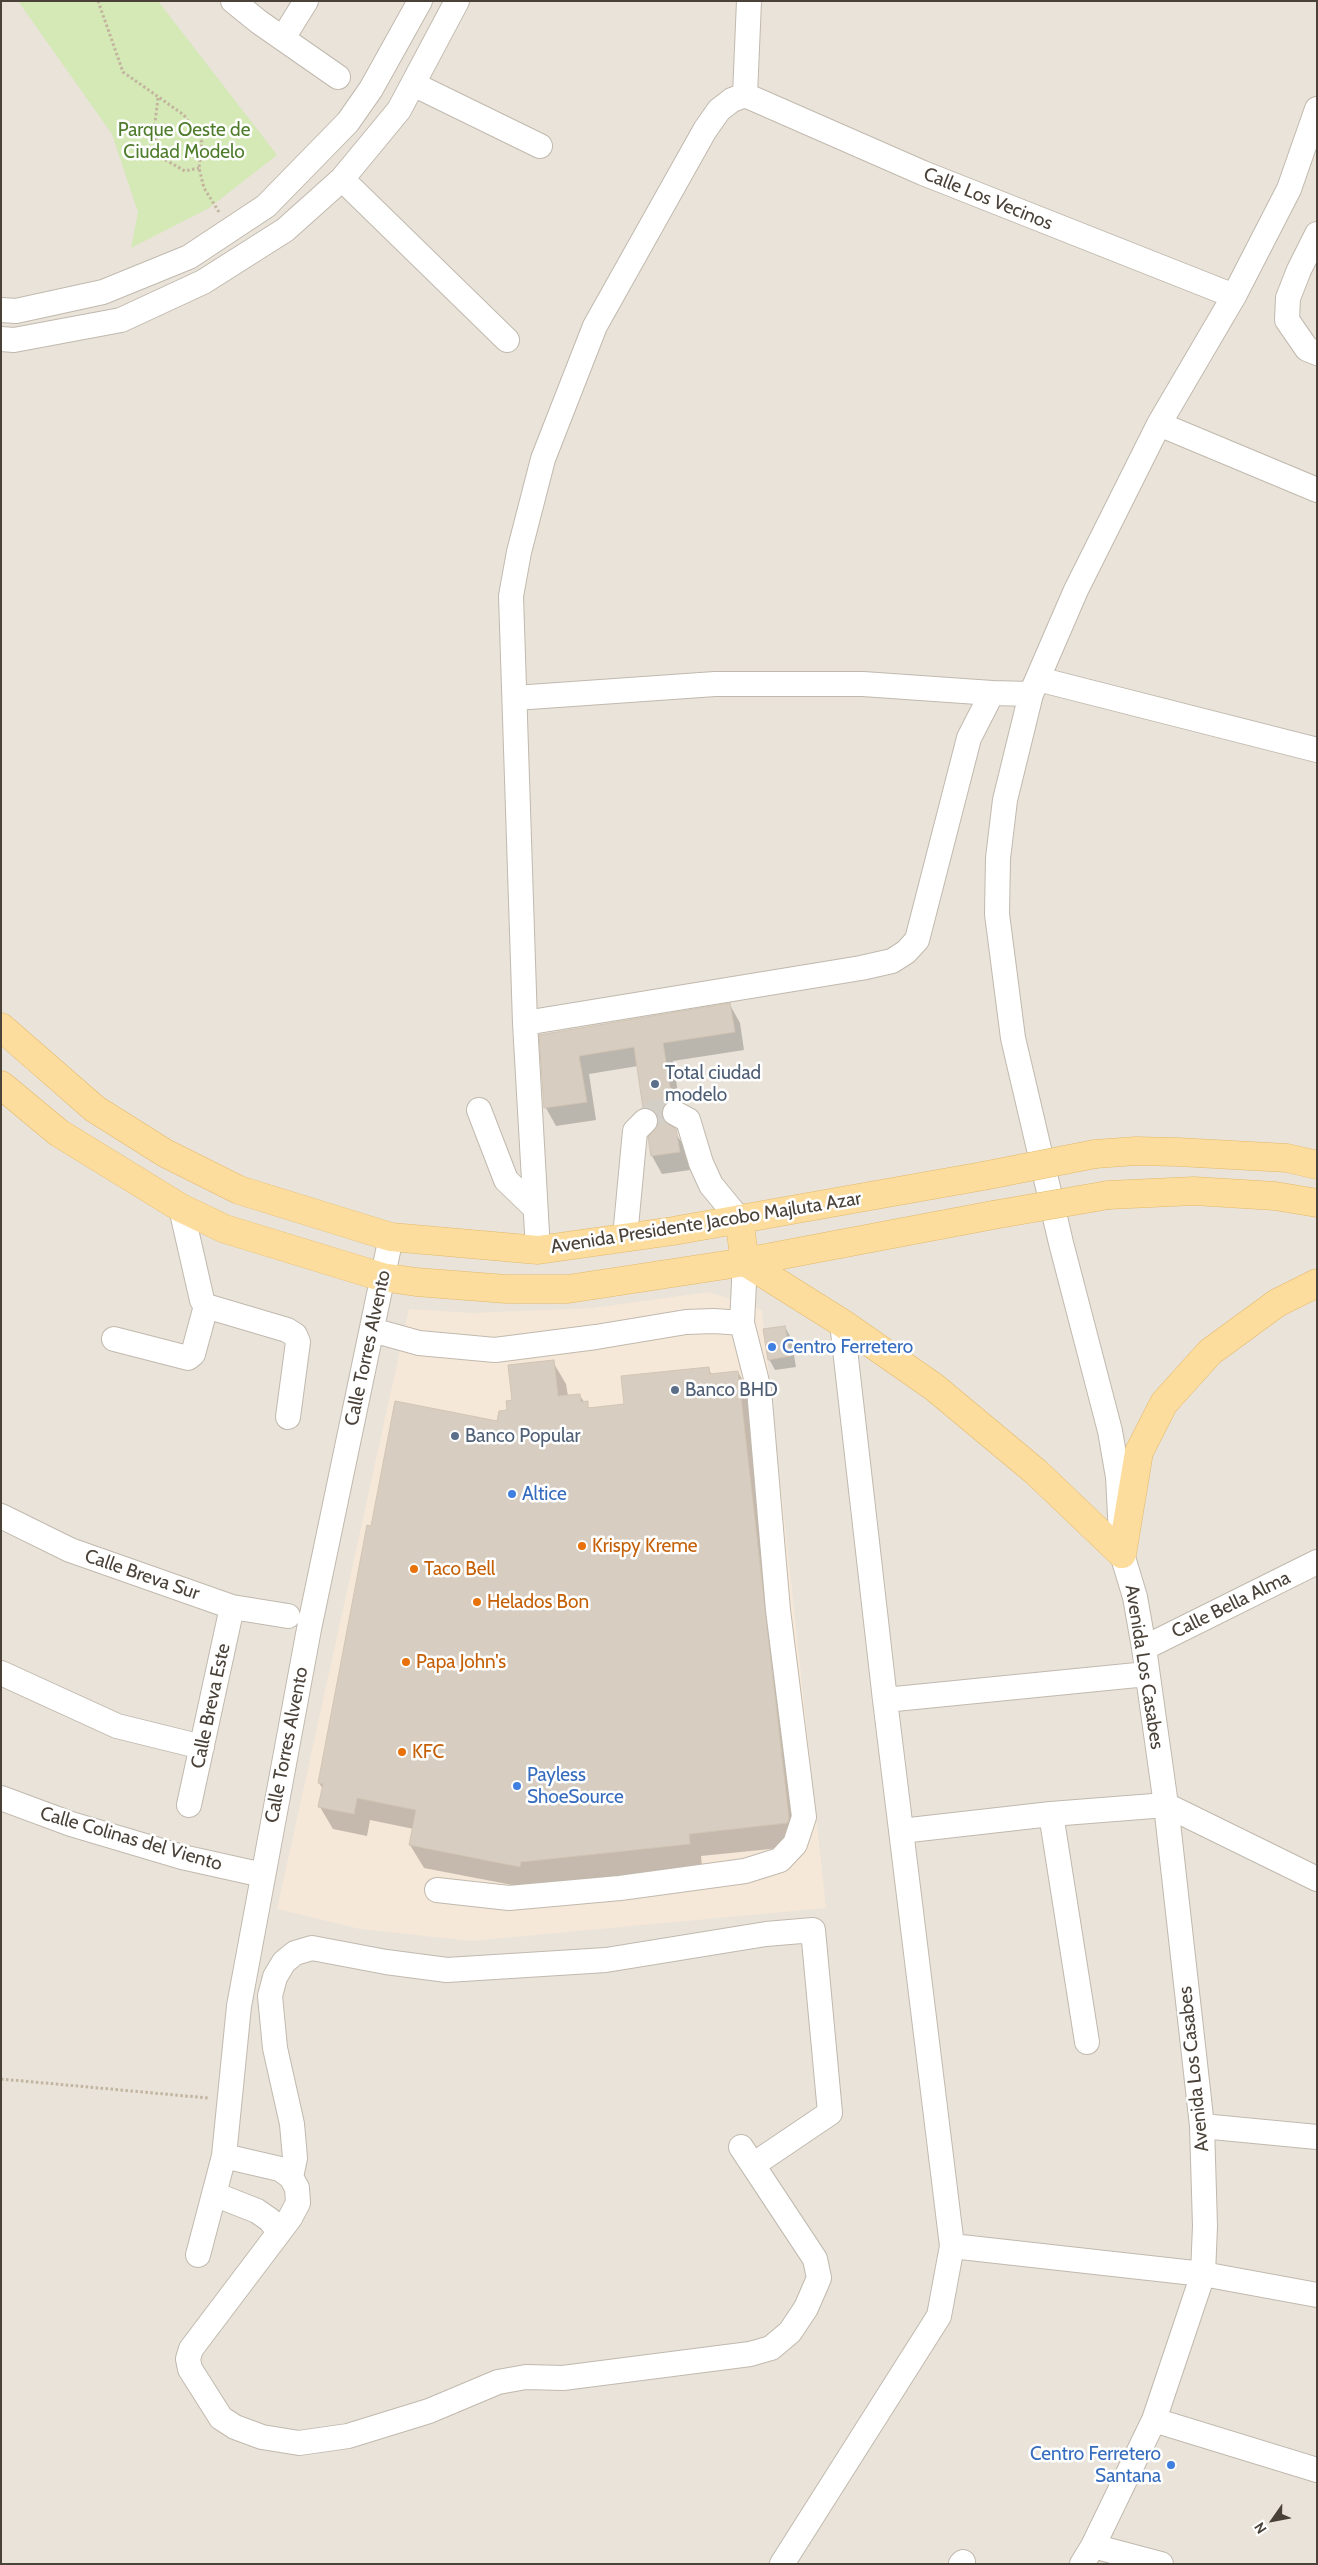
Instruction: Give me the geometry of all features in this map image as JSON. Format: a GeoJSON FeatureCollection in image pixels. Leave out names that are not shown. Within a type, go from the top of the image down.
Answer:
{"type":"FeatureCollection","features":[{"type":"Feature","properties":{"kind":"main road","name":"Avenida Presidente Jacobo Majluta Azar"},"geometry":{"type":"LineString","coordinates":[[1,1027],[95,1109],[164,1153],[239,1190],[391,1237],[451,1244],[538,1250],[626,1238],[983,1176],[1095,1154],[1136,1151],[1178,1152],[1287,1158],[1317,1165]]}},
{"type":"Feature","properties":{"kind":"main road"},"geometry":{"type":"LineString","coordinates":[[1,1084],[59,1133],[181,1208],[225,1229],[382,1277],[416,1282],[506,1289],[568,1289],[745,1262],[1108,1195],[1194,1191],[1275,1196],[1317,1202]]}},
{"type":"Feature","properties":{"kind":"main road"},"geometry":{"type":"LineString","coordinates":[[739,1219],[745,1262],[842,1323],[934,1386],[978,1421],[1036,1472],[1122,1554]]}},
{"type":"Feature","properties":{"kind":"main road"},"geometry":{"type":"LineString","coordinates":[[1122,1554],[1139,1452],[1164,1403],[1210,1352],[1277,1303],[1317,1283]]}},
{"type":"Feature","properties":{"kind":"street"},"geometry":{"type":"LineString","coordinates":[[234,1],[338,77]]}},
{"type":"Feature","properties":{"kind":"street"},"geometry":{"type":"LineString","coordinates":[[283,38],[306,1]]}},
{"type":"Feature","properties":{"kind":"street"},"geometry":{"type":"LineString","coordinates":[[1,310],[16,311],[103,292],[190,257],[266,206],[348,122],[371,89],[420,1]]}},
{"type":"Feature","properties":{"kind":"street"},"geometry":{"type":"LineString","coordinates":[[1,339],[14,340],[121,320],[203,282],[285,230],[342,179],[399,110],[457,1]]}},
{"type":"Feature","properties":{"kind":"street"},"geometry":{"type":"LineString","coordinates":[[538,1250],[525,1023],[511,596],[519,552],[543,459],[595,326],[704,130],[719,110],[732,100],[745,95],[749,1]]}},
{"type":"Feature","properties":{"kind":"street"},"geometry":{"type":"LineString","coordinates":[[413,84],[540,146]]}},
{"type":"Feature","properties":{"kind":"street"},"geometry":{"type":"LineString","coordinates":[[371,89],[399,110]]}},
{"type":"Feature","properties":{"kind":"street","name":"Calle Los Vecinos"},"geometry":{"type":"LineString","coordinates":[[745,95],[923,173],[1234,296]]}},
{"type":"Feature","properties":{"kind":"street","name":"Avenida Los Casabes"},"geometry":{"type":"LineString","coordinates":[[1088,2555],[1154,2420],[1203,2274],[1205,2226],[1202,2126],[1166,1805],[1144,1648],[1135,1597],[1122,1554],[1118,1477],[1110,1431],[1061,1243],[1014,1038],[997,914],[998,858],[1005,800],[1035,686],[1076,590],[1159,424],[1234,296],[1289,189],[1317,109]]}},
{"type":"Feature","properties":{"kind":"street"},"geometry":{"type":"LineString","coordinates":[[342,179],[507,340]]}},
{"type":"Feature","properties":{"kind":"street"},"geometry":{"type":"LineString","coordinates":[[1317,234],[1299,270],[1288,298],[1287,320],[1307,348],[1317,353]]}},
{"type":"Feature","properties":{"kind":"street"},"geometry":{"type":"LineString","coordinates":[[1159,424],[1317,490]]}},
{"type":"Feature","properties":{"kind":"street"},"geometry":{"type":"LineString","coordinates":[[515,698],[715,684],[862,684],[992,693],[1035,686],[1317,750]]}},
{"type":"Feature","properties":{"kind":"street"},"geometry":{"type":"LineString","coordinates":[[525,1023],[861,968],[892,961],[906,952],[917,940],[969,738],[992,693]]}},
{"type":"Feature","properties":{"kind":"street"},"geometry":{"type":"LineString","coordinates":[[479,1110],[506,1180],[535,1208]]}},
{"type":"Feature","properties":{"kind":"street"},"geometry":{"type":"LineString","coordinates":[[675,1113],[688,1120],[701,1163],[711,1186],[739,1219]]}},
{"type":"Feature","properties":{"kind":"street"},"geometry":{"type":"LineString","coordinates":[[626,1238],[635,1131],[645,1121]]}},
{"type":"Feature","properties":{"kind":"street"},"geometry":{"type":"LineString","coordinates":[[181,1208],[202,1300],[206,1306],[287,1330],[295,1335],[298,1342],[288,1417]]}},
{"type":"Feature","properties":{"kind":"street","name":"Calle Torres Alvento"},"geometry":{"type":"LineString","coordinates":[[198,2255],[224,2156],[239,2006],[307,1638],[391,1237]]}},
{"type":"Feature","properties":{"kind":"street"},"geometry":{"type":"LineString","coordinates":[[437,1890],[509,1898],[620,1888],[745,1871],[780,1860],[795,1844],[804,1818],[778,1610],[759,1390],[742,1323],[745,1262]]}},
{"type":"Feature","properties":{"kind":"street"},"geometry":{"type":"LineString","coordinates":[[114,1339],[188,1358],[193,1354],[206,1306]]}},
{"type":"Feature","properties":{"kind":"street"},"geometry":{"type":"LineString","coordinates":[[372,1330],[419,1343],[495,1350],[596,1337],[686,1322],[742,1323]]}},
{"type":"Feature","properties":{"kind":"street"},"geometry":{"type":"LineString","coordinates":[[782,2564],[939,2316],[952,2246],[885,1700],[842,1323]]}},
{"type":"Feature","properties":{"kind":"street","name":"Calle Breva Sur"},"geometry":{"type":"LineString","coordinates":[[1,1516],[70,1550],[232,1607],[288,1616]]}},
{"type":"Feature","properties":{"kind":"street","name":"Calle Bella Alma"},"geometry":{"type":"LineString","coordinates":[[1144,1648],[1312,1572]]}},
{"type":"Feature","properties":{"kind":"street","name":"Calle Breva Este"},"geometry":{"type":"LineString","coordinates":[[189,1805],[232,1607]]}},
{"type":"Feature","properties":{"kind":"street"},"geometry":{"type":"LineString","coordinates":[[1,1673],[117,1726],[202,1747]]}},
{"type":"Feature","properties":{"kind":"street"},"geometry":{"type":"LineString","coordinates":[[885,1700],[1147,1674]]}},
{"type":"Feature","properties":{"kind":"street","name":"Calle Colinas del Viento"},"geometry":{"type":"LineString","coordinates":[[1,1798],[71,1824],[182,1856],[263,1875]]}},
{"type":"Feature","properties":{"kind":"street"},"geometry":{"type":"LineString","coordinates":[[901,1831],[1051,1814],[1166,1805],[1317,1878]]}},
{"type":"Feature","properties":{"kind":"street"},"geometry":{"type":"LineString","coordinates":[[1051,1814],[1087,2042]]}},
{"type":"Feature","properties":{"kind":"street"},"geometry":{"type":"LineString","coordinates":[[224,2156],[280,2169],[290,2177],[298,2188],[298,2203],[279,2232],[191,2349],[188,2359],[190,2369],[221,2418],[235,2427],[262,2437],[299,2443],[348,2436],[428,2411],[498,2382],[526,2377],[563,2378],[750,2354],[770,2348],[790,2332],[806,2308],[819,2278],[815,2259],[747,2156],[830,2113],[813,1930],[766,1934],[606,1960],[446,1970],[386,1962],[312,1948],[295,1953],[284,1962],[275,1977],[270,1996],[275,2048],[292,2124],[295,2158],[290,2177]]}},
{"type":"Feature","properties":{"kind":"street"},"geometry":{"type":"LineString","coordinates":[[1202,2126],[1317,2137]]}},
{"type":"Feature","properties":{"kind":"street"},"geometry":{"type":"LineString","coordinates":[[214,2194],[258,2211],[270,2220],[279,2232]]}},
{"type":"Feature","properties":{"kind":"street"},"geometry":{"type":"LineString","coordinates":[[952,2246],[1203,2274],[1317,2295]]}},
{"type":"Feature","properties":{"kind":"street"},"geometry":{"type":"LineString","coordinates":[[1154,2420],[1317,2470]]}},
{"type":"Feature","properties":{"kind":"street"},"geometry":{"type":"LineString","coordinates":[[1088,2555],[1161,2564]]}},
{"type":"Feature","properties":{"kind":"path"},"geometry":{"type":"LineString","coordinates":[[98,1],[123,72],[184,115],[202,142],[199,168],[204,188],[231,230]]}},
{"type":"Feature","properties":{"kind":"path"},"geometry":{"type":"LineString","coordinates":[[158,98],[154,131],[162,158],[185,171],[199,168]]}},
{"type":"Feature","properties":{"kind":"path"},"geometry":{"type":"LineString","coordinates":[[1,2079],[229,2100]]}},
{"type":"Feature","properties":{"kind":"shaded area"},"geometry":{"type":"Polygon","coordinates":[[[1,1],[1317,1],[1317,2564],[1,2564],[1,1]]]}},
{"type":"Feature","properties":{"kind":"shaded area"},"geometry":{"type":"Polygon","coordinates":[[[709,1292],[762,1310],[826,1908],[471,1941],[360,1929],[277,1909],[409,1309],[473,1313],[592,1308],[709,1292]]]}},
{"type":"Feature","properties":{"kind":"green space","name":"Parque Oeste de Ciudad Modelo"},"geometry":{"type":"Polygon","coordinates":[[[18,1],[158,1],[277,155],[209,208],[131,248],[138,212],[112,134],[18,1]]]}},
{"type":"Feature","properties":{"kind":"building"},"geometry":{"type":"Polygon","coordinates":[[[730,1003],[735,1032],[663,1043],[672,1100],[663,1106],[661,1114],[664,1121],[676,1129],[680,1152],[651,1156],[648,1137],[658,1125],[658,1118],[654,1111],[643,1108],[634,1047],[579,1056],[587,1102],[544,1108],[539,1035],[730,1003]]]}},
{"type":"Feature","properties":{"kind":"building"},"geometry":{"type":"Polygon","coordinates":[[[785,1326],[790,1356],[768,1360],[763,1329],[785,1326]]]}},
{"type":"Feature","properties":{"kind":"building"},"geometry":{"type":"Polygon","coordinates":[[[554,1360],[558,1396],[580,1394],[581,1402],[588,1401],[588,1408],[624,1404],[621,1376],[709,1367],[710,1374],[738,1371],[789,1819],[787,1823],[689,1834],[690,1844],[521,1862],[520,1867],[409,1845],[416,1810],[357,1798],[354,1814],[318,1807],[323,1784],[318,1783],[367,1525],[371,1526],[395,1401],[497,1421],[499,1411],[507,1410],[506,1401],[512,1400],[508,1365],[554,1360]]]}},
{"type":"Feature","properties":{"kind":"tunnel"},"geometry":{"type":"LineString","coordinates":[[645,1121],[655,1112],[675,1113]]}},
{"type":"Feature","properties":{"kind":"place","name":"Total ciudad modelo"},"geometry":{"type":"Point","coordinates":[655,1084]}},
{"type":"Feature","properties":{"kind":"place","name":"Centro Ferretero"},"geometry":{"type":"Point","coordinates":[772,1347]}},
{"type":"Feature","properties":{"kind":"place","name":"Banco BHD"},"geometry":{"type":"Point","coordinates":[675,1390]}},
{"type":"Feature","properties":{"kind":"place","name":"Banco Popular"},"geometry":{"type":"Point","coordinates":[455,1436]}},
{"type":"Feature","properties":{"kind":"place","name":"Altice"},"geometry":{"type":"Point","coordinates":[512,1494]}},
{"type":"Feature","properties":{"kind":"place","name":"Krispy Kreme"},"geometry":{"type":"Point","coordinates":[582,1546]}},
{"type":"Feature","properties":{"kind":"place","name":"Taco Bell"},"geometry":{"type":"Point","coordinates":[414,1569]}},
{"type":"Feature","properties":{"kind":"place","name":"Helados Bon"},"geometry":{"type":"Point","coordinates":[477,1602]}},
{"type":"Feature","properties":{"kind":"place","name":"Papa John's"},"geometry":{"type":"Point","coordinates":[406,1662]}},
{"type":"Feature","properties":{"kind":"place","name":"KFC"},"geometry":{"type":"Point","coordinates":[402,1752]}},
{"type":"Feature","properties":{"kind":"place","name":"Payless ShoeSource"},"geometry":{"type":"Point","coordinates":[517,1786]}},
{"type":"Feature","properties":{"kind":"place","name":"Centro Ferretero Santana"},"geometry":{"type":"Point","coordinates":[1171,2465]}}]}
